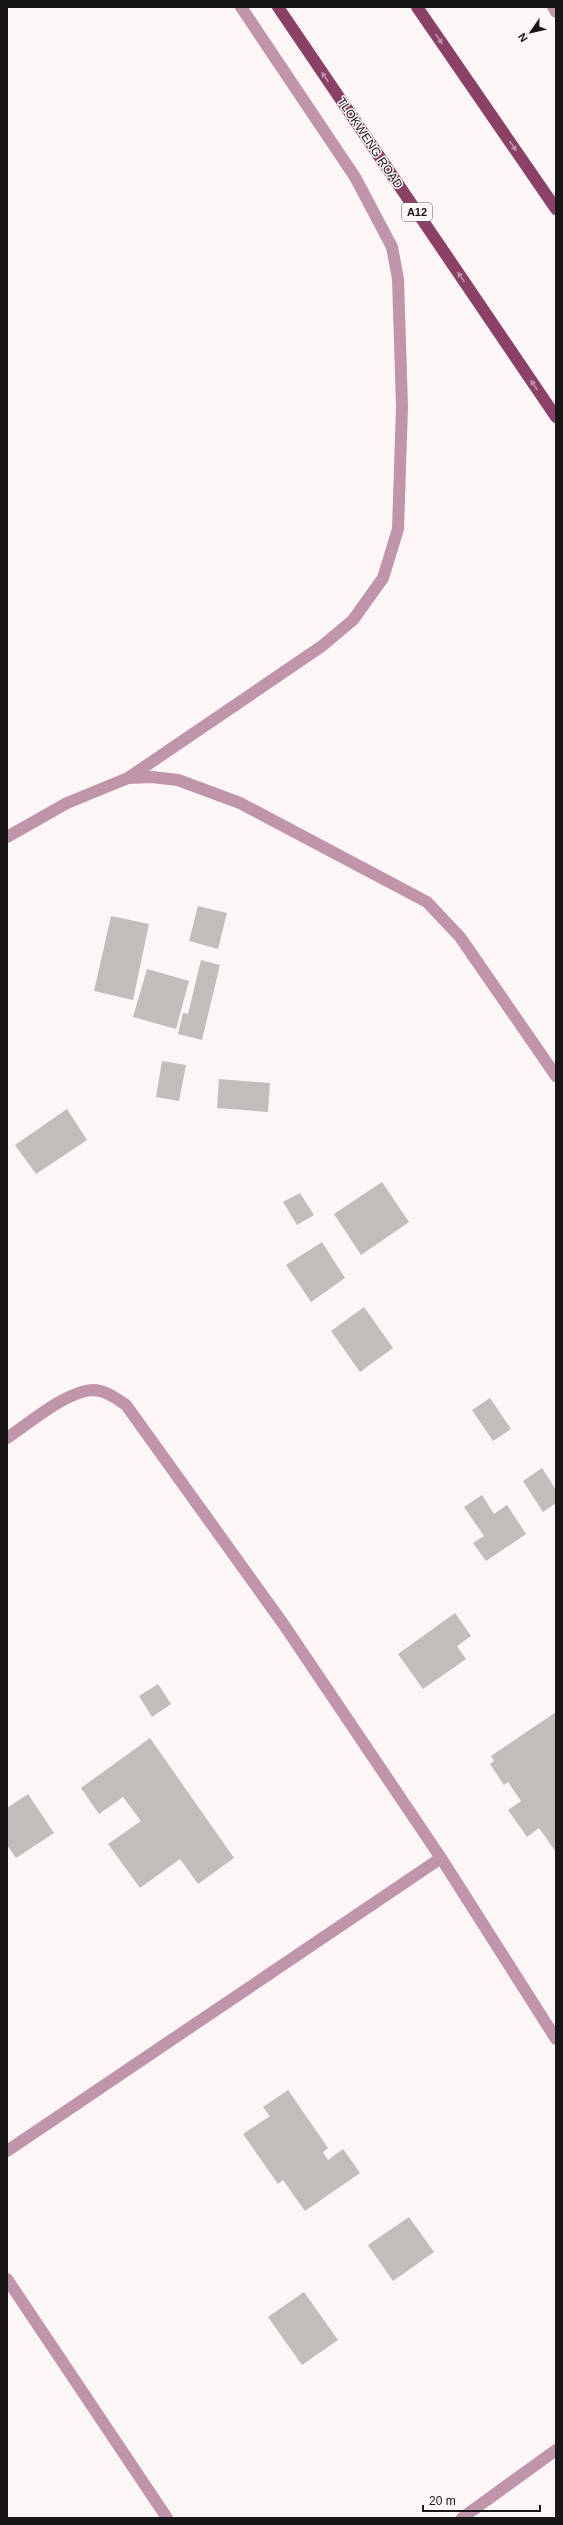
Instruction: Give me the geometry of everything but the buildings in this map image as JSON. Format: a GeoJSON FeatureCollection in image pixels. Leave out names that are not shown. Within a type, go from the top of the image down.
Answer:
{"type":"FeatureCollection","features":[{"type":"Feature","properties":{"kind":"main road","name":"TLOKWENG ROAD"},"geometry":{"type":"LineString","coordinates":[[278,7],[556,417]]}},
{"type":"Feature","properties":{"kind":"main road"},"geometry":{"type":"LineString","coordinates":[[417,7],[556,209]]}},
{"type":"Feature","properties":{"kind":"street"},"geometry":{"type":"LineString","coordinates":[[7,836],[67,803],[128,778],[322,646],[353,620],[383,578],[398,529],[402,407],[398,279],[392,247],[355,177],[241,7]]}},
{"type":"Feature","properties":{"kind":"street"},"geometry":{"type":"LineString","coordinates":[[553,7],[556,12]]}},
{"type":"Feature","properties":{"kind":"street"},"geometry":{"type":"LineString","coordinates":[[128,778],[152,777],[178,780],[240,803],[427,902],[460,937],[556,1076]]}},
{"type":"Feature","properties":{"kind":"street"},"geometry":{"type":"LineString","coordinates":[[7,1438],[74,1394],[94,1390],[109,1394],[126,1405],[284,1625],[441,1858],[556,2039]]}},
{"type":"Feature","properties":{"kind":"street"},"geometry":{"type":"LineString","coordinates":[[7,2151],[441,1858]]}},
{"type":"Feature","properties":{"kind":"street"},"geometry":{"type":"LineString","coordinates":[[7,2279],[167,2518]]}},
{"type":"Feature","properties":{"kind":"street"},"geometry":{"type":"LineString","coordinates":[[462,2518],[556,2450]]}}]}
